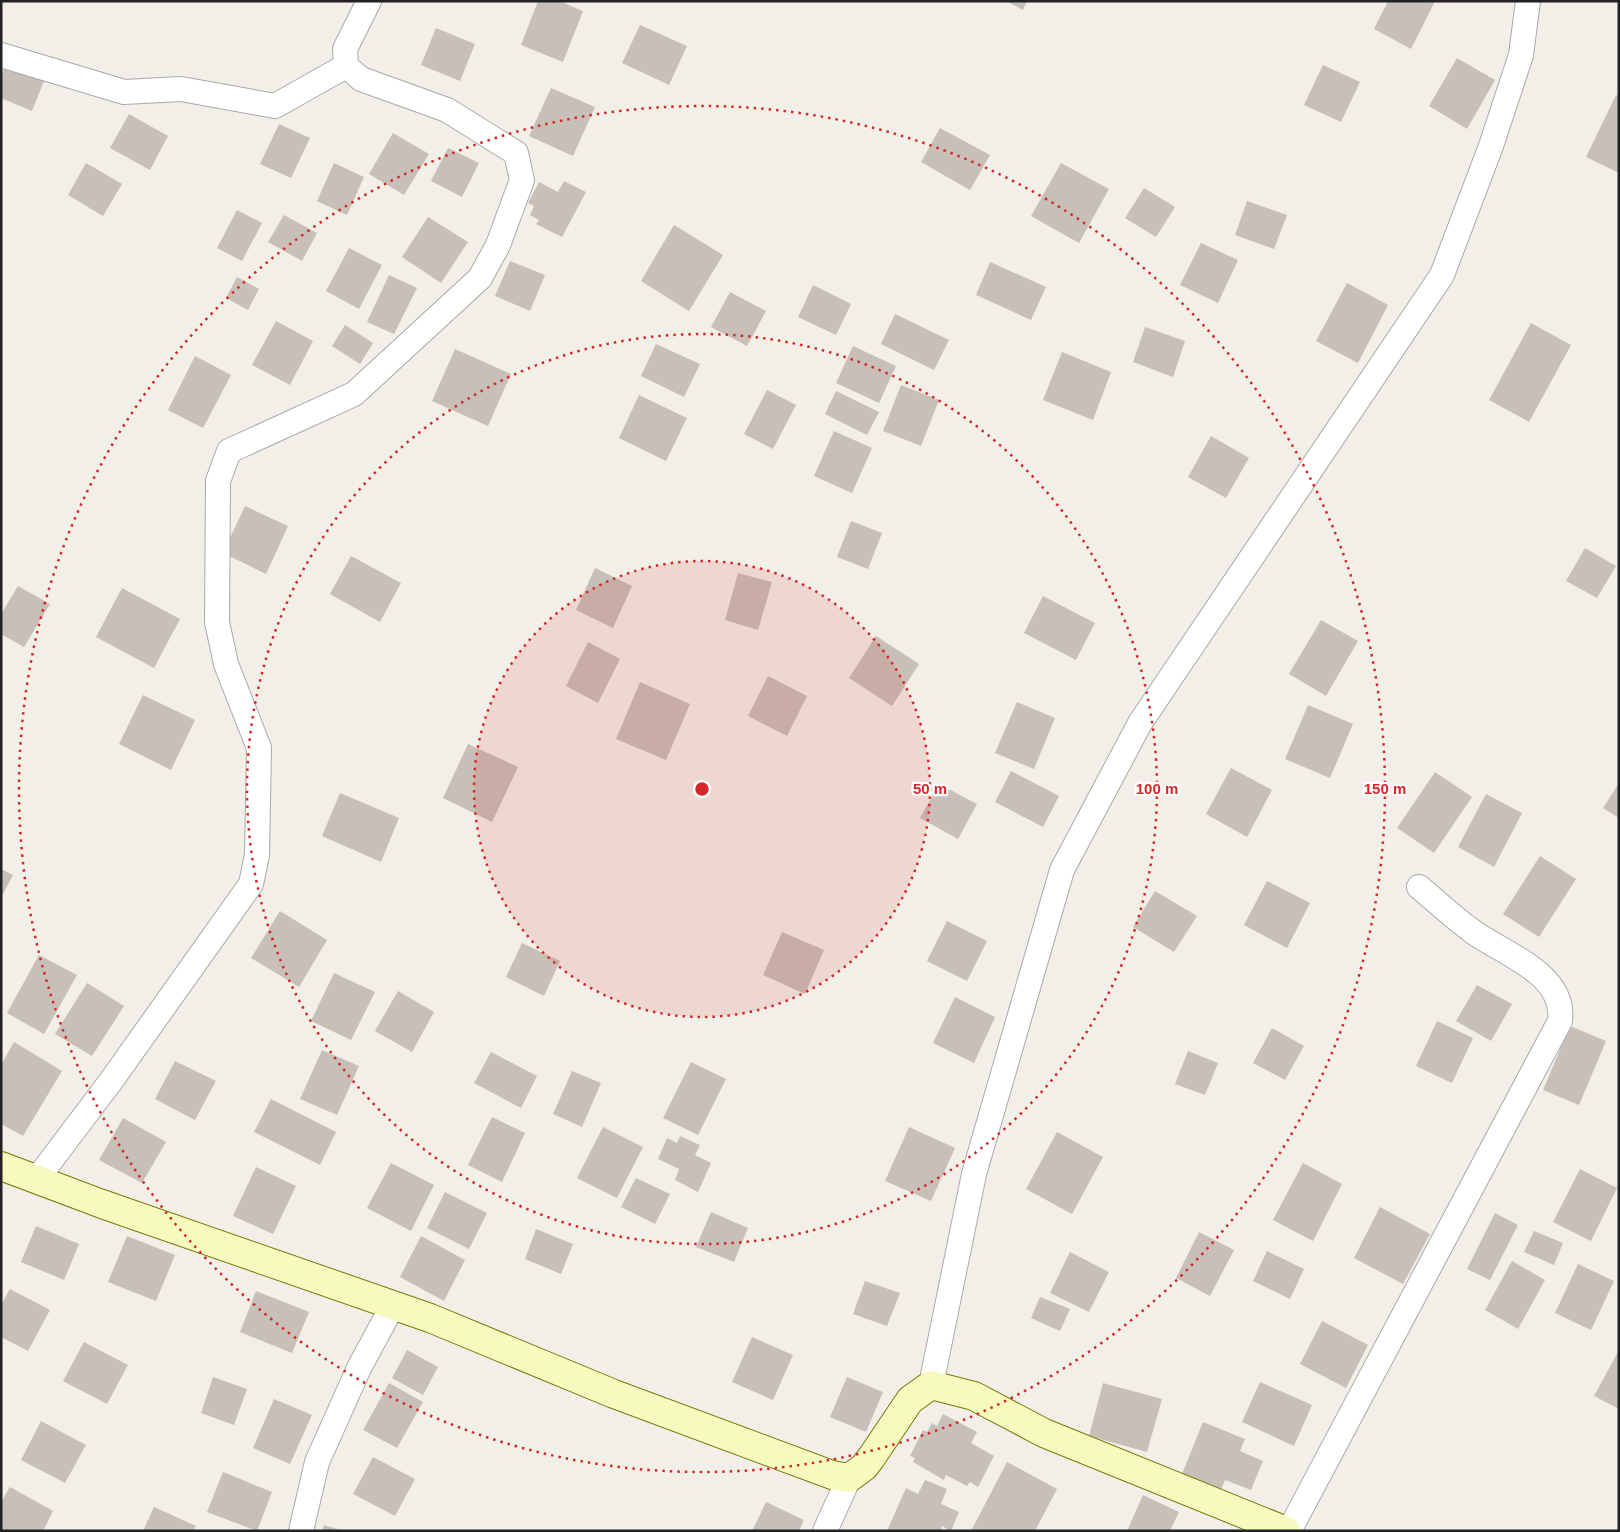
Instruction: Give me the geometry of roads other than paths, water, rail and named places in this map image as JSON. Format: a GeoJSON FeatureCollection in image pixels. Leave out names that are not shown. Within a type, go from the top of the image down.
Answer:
{"type":"FeatureCollection","features":[{"type":"Feature","properties":{"kind":"street"},"geometry":{"type":"LineString","coordinates":[[37,1179],[111,1081],[251,884],[257,855],[258,748],[226,664],[217,622],[218,481],[230,451],[354,394],[480,278],[498,245],[522,180],[516,153],[447,110],[361,79],[346,66],[345,50],[368,1]]}},
{"type":"Feature","properties":{"kind":"street"},"geometry":{"type":"LineString","coordinates":[[825,1531],[849,1478],[864,1467],[910,1400],[931,1385],[974,1174],[1062,870],[1140,723],[1442,275],[1491,146],[1521,55],[1528,1]]}},
{"type":"Feature","properties":{"kind":"street"},"geometry":{"type":"LineString","coordinates":[[1,55],[124,92],[181,88],[275,106],[346,66]]}},
{"type":"Feature","properties":{"kind":"street"},"geometry":{"type":"LineString","coordinates":[[931,1385],[974,1396],[1044,1434],[1288,1531],[1560,1021],[1562,1009],[1558,996],[1546,981],[1531,968],[1472,932],[1419,887]]}},
{"type":"Feature","properties":{"kind":"street"},"geometry":{"type":"LineString","coordinates":[[1,1166],[102,1204],[393,1304],[614,1394],[832,1475],[849,1478]]}},
{"type":"Feature","properties":{"kind":"street"},"geometry":{"type":"LineString","coordinates":[[301,1531],[317,1462],[359,1368],[393,1304]]}}]}
